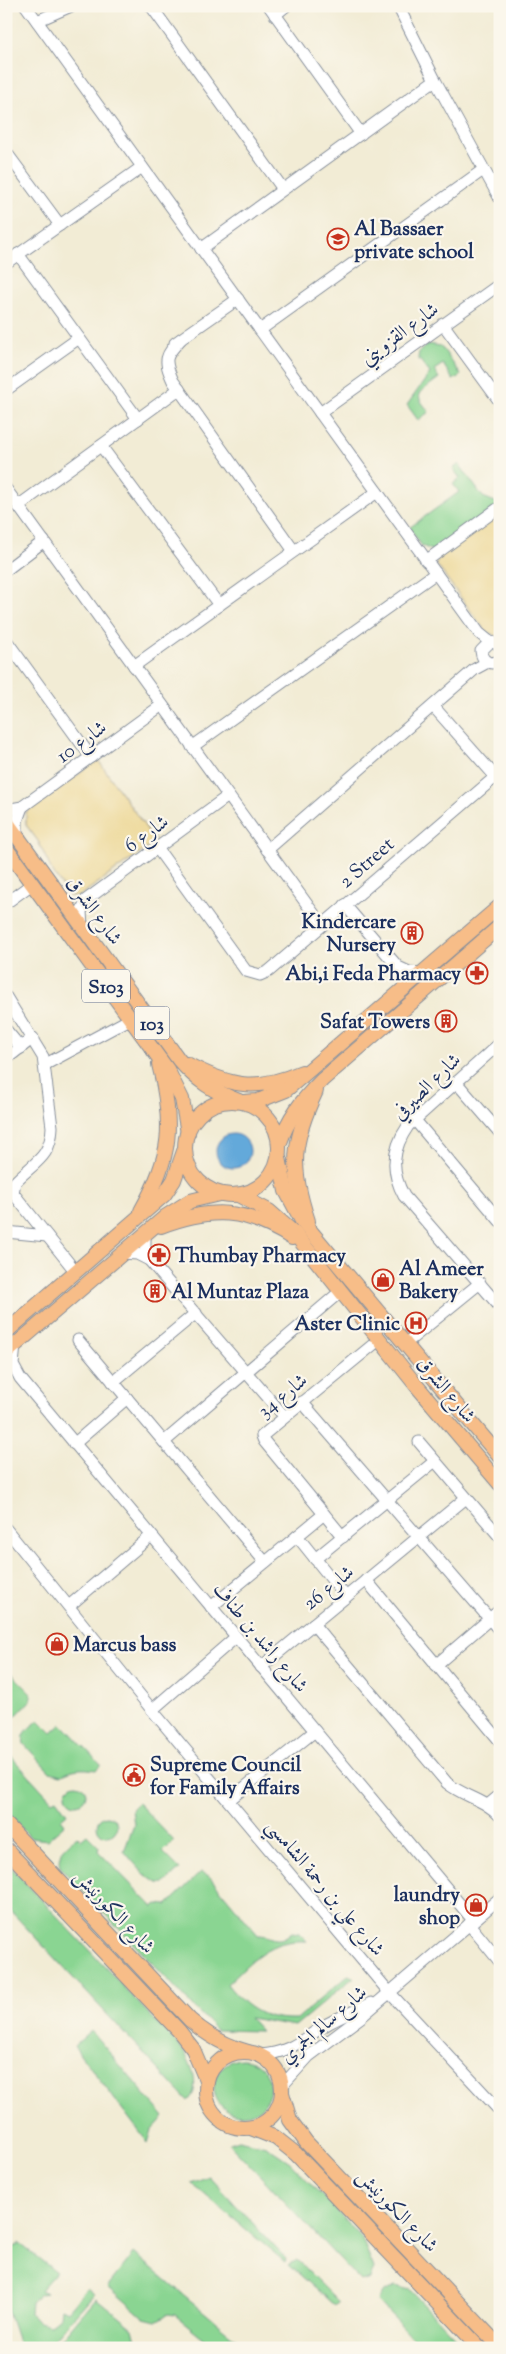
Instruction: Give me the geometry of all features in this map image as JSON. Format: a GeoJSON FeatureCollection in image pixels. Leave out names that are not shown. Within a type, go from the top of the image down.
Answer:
{"type":"FeatureCollection","features":[{"type":"Feature","properties":{"kind":"main road","name":"شارع الشرق"},"geometry":{"type":"LineString","coordinates":[[6,821],[14,839],[61,897],[179,1060],[199,1081],[211,1090],[241,1102]]}},
{"type":"Feature","properties":{"kind":"main road","name":"شارع الشرق"},"geometry":{"type":"LineString","coordinates":[[6,848],[176,1084],[182,1100],[186,1139]]}},
{"type":"Feature","properties":{"kind":"main road"},"geometry":{"type":"LineString","coordinates":[[6,1332],[164,1195],[174,1180],[181,1164],[186,1139],[194,1121],[208,1108],[226,1101],[241,1102],[272,1097],[286,1090],[500,906]]}},
{"type":"Feature","properties":{"kind":"main road"},"geometry":{"type":"LineString","coordinates":[[186,1139],[186,1158],[190,1170],[198,1181],[208,1189],[219,1194],[238,1196],[260,1187],[272,1174],[295,1110],[322,1080],[499,929]]}},
{"type":"Feature","properties":{"kind":"main road"},"geometry":{"type":"LineString","coordinates":[[136,1221],[156,1184],[167,1147],[168,1108],[157,1056]]}},
{"type":"Feature","properties":{"kind":"main road"},"geometry":{"type":"LineString","coordinates":[[179,1060],[223,1081],[239,1085],[271,1083],[314,1066]]}},
{"type":"Feature","properties":{"kind":"main road"},"geometry":{"type":"LineString","coordinates":[[312,1234],[297,1183],[295,1162],[302,1124],[322,1080]]}},
{"type":"Feature","properties":{"kind":"main road"},"geometry":{"type":"LineString","coordinates":[[241,1102],[264,1113],[274,1128],[279,1151]]}},
{"type":"Feature","properties":{"kind":"main road","name":"شارع الشرق"},"geometry":{"type":"LineString","coordinates":[[279,1151],[286,1191],[302,1221],[500,1457]]}},
{"type":"Feature","properties":{"kind":"main road"},"geometry":{"type":"LineString","coordinates":[[11,1349],[177,1208],[197,1199],[219,1194]]}},
{"type":"Feature","properties":{"kind":"main road","name":"شارع الشرق"},"geometry":{"type":"LineString","coordinates":[[238,1196],[254,1202],[276,1216],[295,1234],[500,1484]]}},
{"type":"Feature","properties":{"kind":"main road"},"geometry":{"type":"LineString","coordinates":[[148,1231],[198,1214],[231,1213],[263,1222],[306,1247]]}},
{"type":"Feature","properties":{"kind":"main road","name":"شارع الكورنيش"},"geometry":{"type":"LineString","coordinates":[[6,1824],[195,2024],[223,2043],[254,2053]]}},
{"type":"Feature","properties":{"kind":"main road","name":"شارع الكورنيش"},"geometry":{"type":"LineString","coordinates":[[6,1849],[179,2031],[194,2049],[207,2082]]}},
{"type":"Feature","properties":{"kind":"main road"},"geometry":{"type":"LineString","coordinates":[[237,2052],[254,2053],[275,2068],[282,2090],[279,2105],[273,2116],[263,2124],[251,2128],[240,2128],[227,2124],[216,2116],[209,2105],[206,2092],[207,2082],[211,2071],[227,2056],[237,2052]]}},
{"type":"Feature","properties":{"kind":"main road","name":"شارع الكورنيش"},"geometry":{"type":"LineString","coordinates":[[282,2090],[287,2113],[297,2132],[500,2347]]}},
{"type":"Feature","properties":{"kind":"main road","name":"شارع الكورنيش"},"geometry":{"type":"LineString","coordinates":[[251,2128],[276,2138],[286,2145],[480,2348]]}},
{"type":"Feature","properties":{"kind":"main road"},"geometry":{"type":"LineString","coordinates":[[379,2242],[384,2239],[389,2240],[419,2269],[437,2280]]}},
{"type":"Feature","properties":{"kind":"street"},"geometry":{"type":"LineString","coordinates":[[26,6],[493,652],[267,850]]}},
{"type":"Feature","properties":{"kind":"street"},"geometry":{"type":"LineString","coordinates":[[37,21],[71,6]]}},
{"type":"Feature","properties":{"kind":"street"},"geometry":{"type":"LineString","coordinates":[[151,6],[283,189]]}},
{"type":"Feature","properties":{"kind":"street"},"geometry":{"type":"LineString","coordinates":[[286,6],[272,10],[361,134]]}},
{"type":"Feature","properties":{"kind":"street"},"geometry":{"type":"LineString","coordinates":[[398,6],[435,80],[500,198]]}},
{"type":"Feature","properties":{"kind":"street"},"geometry":{"type":"LineString","coordinates":[[201,249],[435,80]]}},
{"type":"Feature","properties":{"kind":"street"},"geometry":{"type":"LineString","coordinates":[[6,152],[60,225]]}},
{"type":"Feature","properties":{"kind":"street"},"geometry":{"type":"LineString","coordinates":[[6,263],[142,167]]}},
{"type":"Feature","properties":{"kind":"street"},"geometry":{"type":"LineString","coordinates":[[260,330],[483,170]]}},
{"type":"Feature","properties":{"kind":"street"},"geometry":{"type":"LineString","coordinates":[[18,254],[138,419]]}},
{"type":"Feature","properties":{"kind":"street","name":"شارع القزويني"},"geometry":{"type":"LineString","coordinates":[[320,413],[500,284]]}},
{"type":"Feature","properties":{"kind":"street"},"geometry":{"type":"LineString","coordinates":[[238,299],[181,339],[166,357],[166,366],[176,385],[294,551]]}},
{"type":"Feature","properties":{"kind":"street"},"geometry":{"type":"LineString","coordinates":[[443,324],[500,402]]}},
{"type":"Feature","properties":{"kind":"street"},"geometry":{"type":"LineString","coordinates":[[6,390],[79,338]]}},
{"type":"Feature","properties":{"kind":"street"},"geometry":{"type":"LineString","coordinates":[[18,506],[138,419],[176,385]]}},
{"type":"Feature","properties":{"kind":"street"},"geometry":{"type":"LineString","coordinates":[[101,446],[219,605]]}},
{"type":"Feature","properties":{"kind":"street"},"geometry":{"type":"LineString","coordinates":[[6,489],[322,925]]}},
{"type":"Feature","properties":{"kind":"street"},"geometry":{"type":"LineString","coordinates":[[134,666],[377,492]]}},
{"type":"Feature","properties":{"kind":"street"},"geometry":{"type":"LineString","coordinates":[[426,560],[500,507]]}},
{"type":"Feature","properties":{"kind":"street"},"geometry":{"type":"LineString","coordinates":[[6,570],[44,541]]}},
{"type":"Feature","properties":{"kind":"street"},"geometry":{"type":"LineString","coordinates":[[192,747],[436,573]]}},
{"type":"Feature","properties":{"kind":"street"},"geometry":{"type":"LineString","coordinates":[[6,640],[91,757]]}},
{"type":"Feature","properties":{"kind":"street","name":"شارع 10"},"geometry":{"type":"LineString","coordinates":[[6,810],[22,807],[162,705]]}},
{"type":"Feature","properties":{"kind":"street"},"geometry":{"type":"LineString","coordinates":[[432,706],[498,775]]}},
{"type":"Feature","properties":{"kind":"street","name":"2 Street"},"geometry":{"type":"LineString","coordinates":[[157,848],[243,967],[254,975],[269,971],[498,775]]}},
{"type":"Feature","properties":{"kind":"street","name":"شارع 6"},"geometry":{"type":"LineString","coordinates":[[86,900],[228,796]]}},
{"type":"Feature","properties":{"kind":"street"},"geometry":{"type":"LineString","coordinates":[[14,839],[22,807]]}},
{"type":"Feature","properties":{"kind":"street"},"geometry":{"type":"LineString","coordinates":[[6,903],[32,884]]}},
{"type":"Feature","properties":{"kind":"street"},"geometry":{"type":"LineString","coordinates":[[61,897],[73,900],[86,900],[81,912],[82,926]]}},
{"type":"Feature","properties":{"kind":"street"},"geometry":{"type":"LineString","coordinates":[[345,905],[398,967],[409,972],[422,973]]}},
{"type":"Feature","properties":{"kind":"street"},"geometry":{"type":"LineString","coordinates":[[398,967],[399,993]]}},
{"type":"Feature","properties":{"kind":"street"},"geometry":{"type":"LineString","coordinates":[[6,997],[33,1038],[46,1064],[52,1137],[44,1155],[15,1182],[12,1189],[15,1196],[76,1272]]}},
{"type":"Feature","properties":{"kind":"street"},"geometry":{"type":"LineString","coordinates":[[46,1064],[130,1019]]}},
{"type":"Feature","properties":{"kind":"street"},"geometry":{"type":"LineString","coordinates":[[6,1030],[21,1048]]}},
{"type":"Feature","properties":{"kind":"street"},"geometry":{"type":"LineString","coordinates":[[6,1059],[33,1038]]}},
{"type":"Feature","properties":{"kind":"street","name":"شارع الصيرفي"},"geometry":{"type":"LineString","coordinates":[[500,1042],[414,1120],[403,1133],[395,1150],[394,1161],[398,1185],[404,1196],[500,1307]]}},
{"type":"Feature","properties":{"kind":"street"},"geometry":{"type":"LineString","coordinates":[[456,1082],[500,1133]]}},
{"type":"Feature","properties":{"kind":"street"},"geometry":{"type":"LineString","coordinates":[[414,1120],[500,1221]]}},
{"type":"Feature","properties":{"kind":"street"},"geometry":{"type":"LineString","coordinates":[[148,1231],[145,1247],[149,1260]]}},
{"type":"Feature","properties":{"kind":"street"},"geometry":{"type":"LineString","coordinates":[[6,1232],[47,1236]]}},
{"type":"Feature","properties":{"kind":"street"},"geometry":{"type":"LineString","coordinates":[[122,1253],[137,1254],[149,1260],[284,1416]]}},
{"type":"Feature","properties":{"kind":"street"},"geometry":{"type":"LineString","coordinates":[[405,1344],[480,1283]]}},
{"type":"Feature","properties":{"kind":"street"},"geometry":{"type":"LineString","coordinates":[[164,1442],[341,1291]]}},
{"type":"Feature","properties":{"kind":"street"},"geometry":{"type":"LineString","coordinates":[[114,1382],[196,1314]]}},
{"type":"Feature","properties":{"kind":"street","name":"شارع 34"},"geometry":{"type":"LineString","coordinates":[[343,1537],[263,1439],[264,1433],[380,1339]]}},
{"type":"Feature","properties":{"kind":"street"},"geometry":{"type":"LineString","coordinates":[[78,1340],[266,1562]]}},
{"type":"Feature","properties":{"kind":"street","name":"شارع راشد بن طناف"},"geometry":{"type":"LineString","coordinates":[[11,1349],[13,1366],[20,1378],[315,1731],[471,1922],[500,1962]]}},
{"type":"Feature","properties":{"kind":"street","name":"شارع راشد بن طناف"},"geometry":{"type":"LineString","coordinates":[[6,1372],[20,1378]]}},
{"type":"Feature","properties":{"kind":"street"},"geometry":{"type":"LineString","coordinates":[[74,1444],[127,1398]]}},
{"type":"Feature","properties":{"kind":"street"},"geometry":{"type":"LineString","coordinates":[[302,1402],[500,1631]]}},
{"type":"Feature","properties":{"kind":"street"},"geometry":{"type":"LineString","coordinates":[[419,1442],[500,1537]]}},
{"type":"Feature","properties":{"kind":"street","name":"شارع 26"},"geometry":{"type":"LineString","coordinates":[[315,1559],[435,1462]]}},
{"type":"Feature","properties":{"kind":"street","name":"شارع 26"},"geometry":{"type":"LineString","coordinates":[[261,1667],[466,1498]]}},
{"type":"Feature","properties":{"kind":"street"},"geometry":{"type":"LineString","coordinates":[[211,1607],[324,1514]]}},
{"type":"Feature","properties":{"kind":"street","name":"شارع علي بن رحمة الشامسي"},"geometry":{"type":"LineString","coordinates":[[6,1529],[152,1710],[390,1992],[500,2110]]}},
{"type":"Feature","properties":{"kind":"street"},"geometry":{"type":"LineString","coordinates":[[69,1606],[152,1536]]}},
{"type":"Feature","properties":{"kind":"street"},"geometry":{"type":"LineString","coordinates":[[297,1536],[346,1597]]}},
{"type":"Feature","properties":{"kind":"street"},"geometry":{"type":"LineString","coordinates":[[366,1580],[500,1741]]}},
{"type":"Feature","properties":{"kind":"street"},"geometry":{"type":"LineString","coordinates":[[436,1665],[500,1610]]}},
{"type":"Feature","properties":{"kind":"street"},"geometry":{"type":"LineString","coordinates":[[313,1624],[447,1783],[458,1791],[488,1805],[500,1816]]}},
{"type":"Feature","properties":{"kind":"street"},"geometry":{"type":"LineString","coordinates":[[152,1710],[236,1637]]}},
{"type":"Feature","properties":{"kind":"street"},"geometry":{"type":"LineString","coordinates":[[229,1800],[315,1731]]}},
{"type":"Feature","properties":{"kind":"street"},"geometry":{"type":"LineString","coordinates":[[488,1805],[500,1795]]}},
{"type":"Feature","properties":{"kind":"street","name":"شارع سالم الجمري"},"geometry":{"type":"LineString","coordinates":[[282,2090],[309,2056],[361,2018],[500,1898]]}},
{"type":"Feature","properties":{"kind":"street","name":"شارع سالم الجمري"},"geometry":{"type":"LineString","coordinates":[[254,2053],[271,2054],[292,2048],[327,2024],[390,1992]]}},
{"type":"Feature","properties":{"kind":"green space"},"geometry":{"type":"Polygon","coordinates":[[[428,344],[441,346],[461,375],[453,380],[443,364],[434,370],[439,378],[419,393],[420,400],[429,412],[418,420],[407,405],[430,373],[418,358],[419,352],[428,344]]]}},
{"type":"Feature","properties":{"kind":"green space"},"geometry":{"type":"Polygon","coordinates":[[[459,464],[483,497],[500,504],[434,551],[422,546],[409,528],[459,492],[453,484],[460,478],[453,469],[459,464]]]}},
{"type":"Feature","properties":{"kind":"green space"},"geometry":{"type":"Polygon","coordinates":[[[6,1668],[31,1693],[31,1700],[6,1726],[6,1668]]]}},
{"type":"Feature","properties":{"kind":"green space"},"geometry":{"type":"Polygon","coordinates":[[[39,1720],[52,1733],[62,1724],[101,1765],[96,1770],[78,1769],[61,1775],[50,1772],[24,1744],[23,1740],[25,1733],[39,1720]]]}},
{"type":"Feature","properties":{"kind":"green space"},"geometry":{"type":"Polygon","coordinates":[[[6,1751],[52,1801],[56,1799],[67,1814],[61,1819],[65,1824],[47,1840],[31,1838],[6,1812],[6,1751]]]}},
{"type":"Feature","properties":{"kind":"green space"},"geometry":{"type":"Polygon","coordinates":[[[76,1784],[83,1787],[86,1794],[83,1801],[76,1804],[69,1801],[66,1794],[69,1787],[76,1784]]]}},
{"type":"Feature","properties":{"kind":"green space"},"geometry":{"type":"Polygon","coordinates":[[[138,1803],[174,1841],[163,1852],[180,1869],[164,1883],[159,1883],[148,1877],[124,1851],[134,1825],[132,1809],[138,1803]]]}},
{"type":"Feature","properties":{"kind":"green space"},"geometry":{"type":"Polygon","coordinates":[[[103,1816],[111,1816],[117,1822],[117,1830],[111,1836],[103,1836],[97,1830],[97,1822],[103,1816]]]}},
{"type":"Feature","properties":{"kind":"green space"},"geometry":{"type":"Polygon","coordinates":[[[87,1835],[99,1847],[98,1851],[153,1907],[157,1904],[167,1905],[201,1872],[209,1876],[258,1935],[278,1939],[292,1932],[299,1933],[307,1941],[282,1943],[262,1952],[227,1984],[242,2001],[257,2012],[275,2018],[297,2019],[348,1975],[354,1977],[295,2026],[249,2018],[261,2031],[216,2030],[60,1867],[59,1862],[63,1849],[77,1836],[81,1840],[87,1835]]]}},
{"type":"Feature","properties":{"kind":"green space"},"geometry":{"type":"Polygon","coordinates":[[[6,1862],[181,2048],[194,2074],[194,2089],[188,2101],[6,1906],[6,1862]]]}},
{"type":"Feature","properties":{"kind":"green space"},"geometry":{"type":"Polygon","coordinates":[[[91,2031],[164,2117],[152,2130],[148,2143],[74,2046],[91,2031]]]}},
{"type":"Feature","properties":{"kind":"green space"},"geometry":{"type":"Polygon","coordinates":[[[242,2059],[253,2061],[262,2067],[268,2076],[270,2087],[268,2098],[262,2107],[253,2113],[242,2115],[231,2113],[222,2107],[216,2098],[214,2087],[216,2076],[222,2067],[231,2061],[242,2059]]]}},
{"type":"Feature","properties":{"kind":"green space"},"geometry":{"type":"Polygon","coordinates":[[[238,2140],[266,2146],[290,2162],[361,2237],[374,2268],[370,2279],[361,2282],[229,2143],[238,2140]]]}},
{"type":"Feature","properties":{"kind":"green space"},"geometry":{"type":"Polygon","coordinates":[[[209,2176],[286,2259],[285,2262],[191,2183],[209,2176]]]}},
{"type":"Feature","properties":{"kind":"green space"},"geometry":{"type":"Polygon","coordinates":[[[6,2241],[14,2247],[19,2243],[56,2272],[40,2290],[46,2293],[40,2294],[31,2302],[30,2313],[38,2322],[50,2325],[60,2317],[61,2308],[67,2311],[87,2288],[94,2294],[46,2348],[20,2348],[6,2306],[6,2241]]]}},
{"type":"Feature","properties":{"kind":"green space"},"geometry":{"type":"Polygon","coordinates":[[[134,2253],[247,2348],[216,2348],[175,2315],[168,2314],[156,2321],[144,2318],[108,2286],[134,2253]]]}},
{"type":"Feature","properties":{"kind":"green space"},"geometry":{"type":"Polygon","coordinates":[[[297,2260],[339,2302],[335,2306],[289,2265],[297,2260]]]}},
{"type":"Feature","properties":{"kind":"green space"},"geometry":{"type":"Polygon","coordinates":[[[395,2286],[410,2290],[465,2348],[423,2348],[378,2301],[383,2293],[395,2286]]]}},
{"type":"Feature","properties":{"kind":"green space"},"geometry":{"type":"Polygon","coordinates":[[[96,2298],[133,2328],[138,2348],[54,2348],[96,2298]]]}},
{"type":"Feature","properties":{"kind":"sand"},"geometry":{"type":"Polygon","coordinates":[[[500,512],[499,637],[489,633],[481,625],[436,564],[439,555],[500,512]]]}},
{"type":"Feature","properties":{"kind":"sand"},"geometry":{"type":"Polygon","coordinates":[[[98,760],[156,842],[78,897],[68,895],[52,871],[38,841],[26,825],[26,812],[98,760]]]}},
{"type":"Feature","properties":{"kind":"water"},"geometry":{"type":"Polygon","coordinates":[[[233,1134],[240,1135],[245,1139],[249,1144],[249,1158],[245,1163],[240,1167],[233,1168],[226,1167],[221,1163],[217,1158],[216,1151],[217,1144],[221,1139],[226,1135],[233,1134]]]}},
{"type":"Feature","properties":{"kind":"place","name":"Al Bassaer private school"},"geometry":{"type":"Point","coordinates":[338,239]}},
{"type":"Feature","properties":{"kind":"place","name":"Kindercare Nursery"},"geometry":{"type":"Point","coordinates":[412,933]}},
{"type":"Feature","properties":{"kind":"place","name":"Abi,i Feda Pharmacy"},"geometry":{"type":"Point","coordinates":[477,973]}},
{"type":"Feature","properties":{"kind":"place","name":"Safat Towers"},"geometry":{"type":"Point","coordinates":[446,1021]}},
{"type":"Feature","properties":{"kind":"place","name":"Thumbay Pharmacy"},"geometry":{"type":"Point","coordinates":[159,1255]}},
{"type":"Feature","properties":{"kind":"place","name":"Al Ameer Bakery"},"geometry":{"type":"Point","coordinates":[383,1280]}},
{"type":"Feature","properties":{"kind":"place","name":"Al Muntaz Plaza"},"geometry":{"type":"Point","coordinates":[155,1291]}},
{"type":"Feature","properties":{"kind":"place","name":"Aster Clinic"},"geometry":{"type":"Point","coordinates":[416,1323]}},
{"type":"Feature","properties":{"kind":"place","name":"Marcus bass"},"geometry":{"type":"Point","coordinates":[57,1644]}},
{"type":"Feature","properties":{"kind":"place","name":"Supreme Council for Family Affairs"},"geometry":{"type":"Point","coordinates":[134,1775]}},
{"type":"Feature","properties":{"kind":"place","name":"laundry shop"},"geometry":{"type":"Point","coordinates":[476,1905]}}]}
